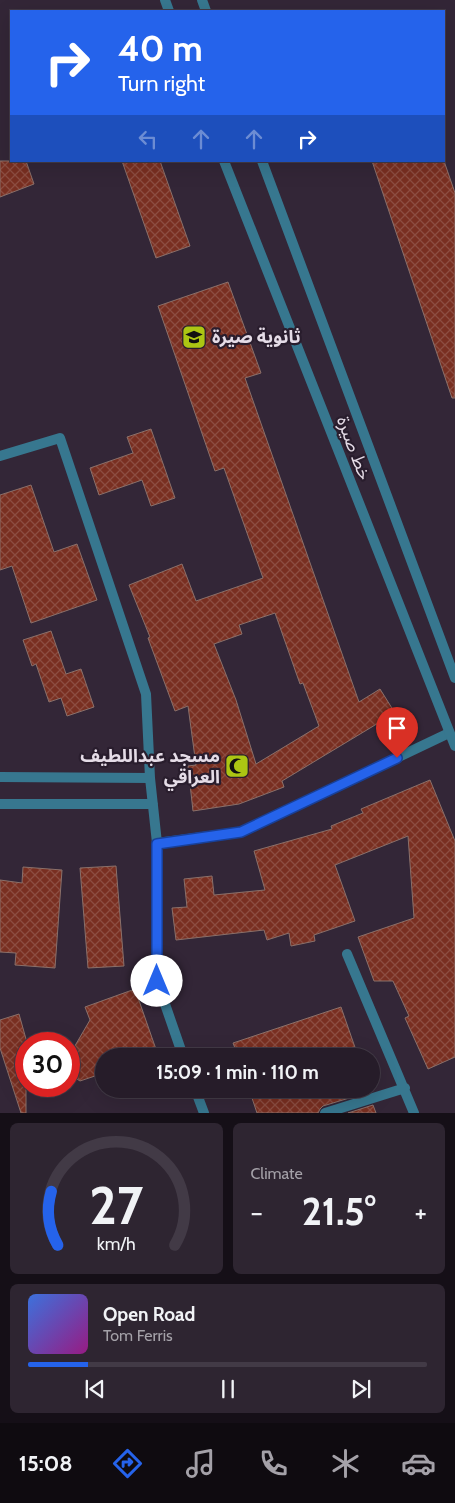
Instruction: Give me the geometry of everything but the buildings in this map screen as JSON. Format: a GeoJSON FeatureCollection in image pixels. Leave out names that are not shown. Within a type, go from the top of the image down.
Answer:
{"type":"FeatureCollection","features":[{"type":"Feature","properties":{"kind":"street","name":"خط صيرة"},"geometry":{"type":"LineString","coordinates":[[224,162],[452,733],[455,746]]}},
{"type":"Feature","properties":{"kind":"street","name":"خط صيرة"},"geometry":{"type":"LineString","coordinates":[[262,162],[455,678]]}},
{"type":"Feature","properties":{"kind":"street"},"geometry":{"type":"LineString","coordinates":[[0,456],[60,438],[146,694],[150,778],[157,844],[157,981],[181,1048]]}},
{"type":"Feature","properties":{"kind":"street"},"geometry":{"type":"LineString","coordinates":[[157,844],[241,832],[452,733]]}},
{"type":"Feature","properties":{"kind":"street"},"geometry":{"type":"LineString","coordinates":[[0,777],[150,778]]}},
{"type":"Feature","properties":{"kind":"street"},"geometry":{"type":"LineString","coordinates":[[0,804],[152,804]]}},
{"type":"Feature","properties":{"kind":"street"},"geometry":{"type":"LineString","coordinates":[[347,954],[414,1113]]}},
{"type":"Feature","properties":{"kind":"street"},"geometry":{"type":"LineString","coordinates":[[325,1113],[404,1088]]}},
{"type":"Feature","properties":{"kind":"street"},"geometry":{"type":"LineString","coordinates":[[198,1098],[204,1113]]}},
{"type":"Feature","properties":{"kind":"place","name":"ثانوية صيرة"},"geometry":{"type":"Point","coordinates":[194,337]}},
{"type":"Feature","properties":{"kind":"place","name":"مسجد عبداللطيف العراقي"},"geometry":{"type":"Point","coordinates":[237,766]}},
{"type":"Feature","properties":{"kind":"route"},"geometry":{"type":"LineString","coordinates":[[157,981],[157,844],[241,832],[397,758]]}}]}
